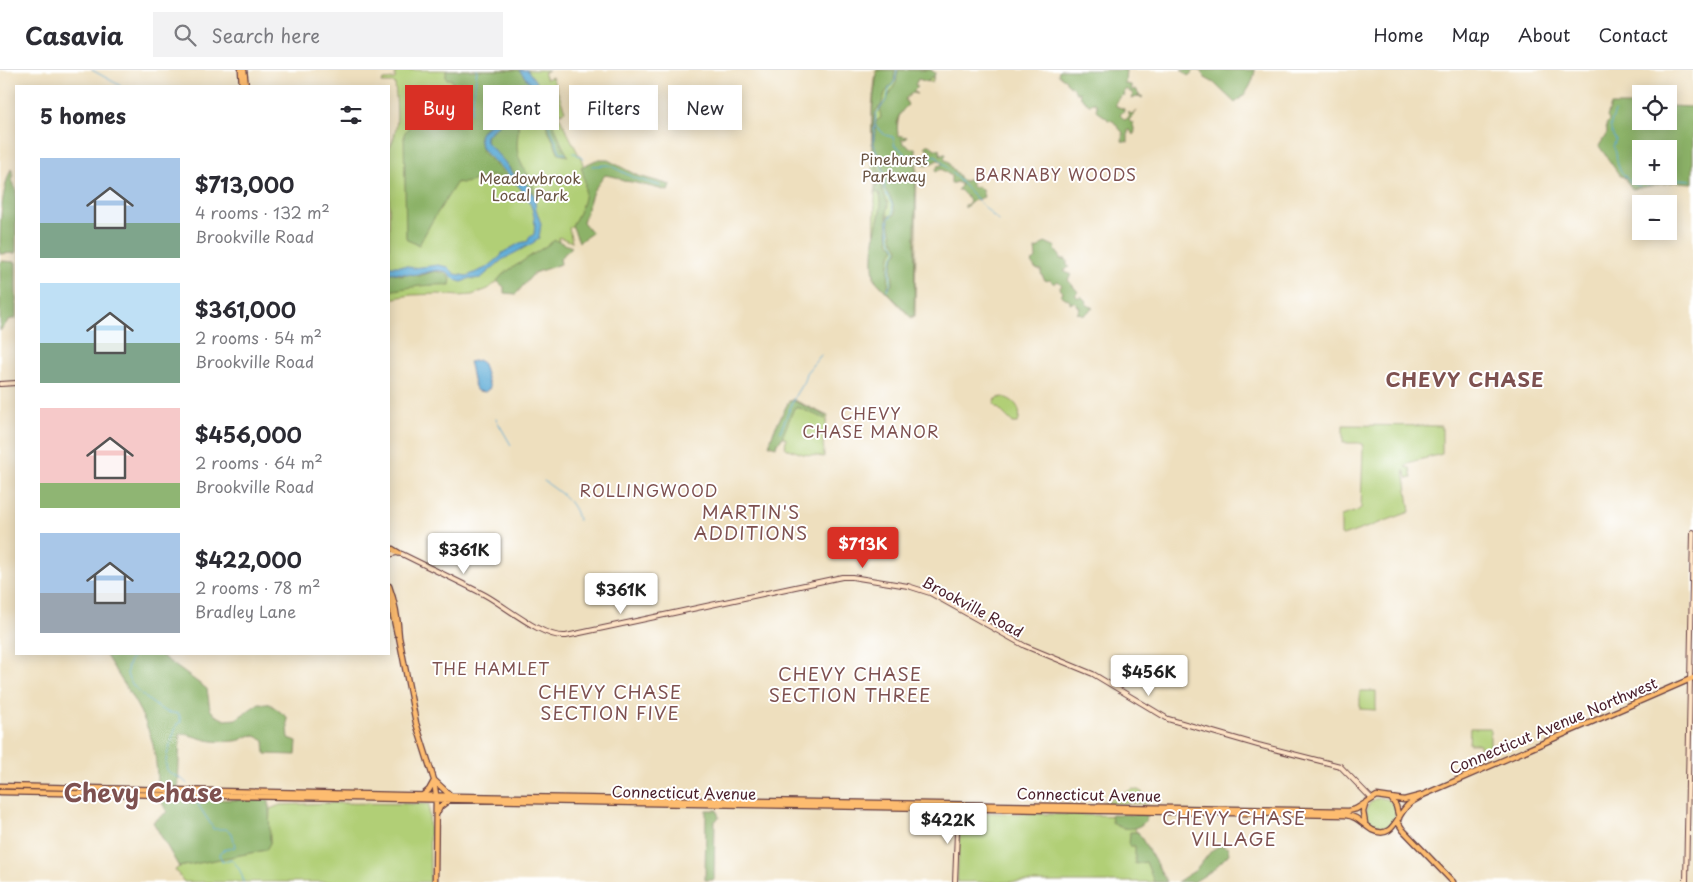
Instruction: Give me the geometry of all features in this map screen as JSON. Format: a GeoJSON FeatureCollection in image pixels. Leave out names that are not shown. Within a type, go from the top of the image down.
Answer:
{"type":"FeatureCollection","features":[{"type":"Feature","properties":{"kind":"main road"},"geometry":{"type":"LineString","coordinates":[[243,70],[244,85]]}},
{"type":"Feature","properties":{"kind":"main road"},"geometry":{"type":"LineString","coordinates":[[0,384],[15,383]]}},
{"type":"Feature","properties":{"kind":"main road"},"geometry":{"type":"LineString","coordinates":[[1686,882],[1692,679],[1693,532]]}},
{"type":"Feature","properties":{"kind":"main road"},"geometry":{"type":"LineString","coordinates":[[390,547],[399,553]]}},
{"type":"Feature","properties":{"kind":"main road"},"geometry":{"type":"LineString","coordinates":[[390,555],[399,553]]}},
{"type":"Feature","properties":{"kind":"main road","name":"Brookville Road"},"geometry":{"type":"LineString","coordinates":[[399,553],[486,596],[543,630],[562,636],[657,618],[842,577],[917,588],[930,593],[1025,646],[1093,674],[1168,719],[1340,766],[1371,798]]}},
{"type":"Feature","properties":{"kind":"main road"},"geometry":{"type":"LineString","coordinates":[[390,589],[394,601],[416,723],[434,780],[436,797],[435,882]]}},
{"type":"Feature","properties":{"kind":"main road"},"geometry":{"type":"LineString","coordinates":[[390,602],[395,629],[399,637]]}},
{"type":"Feature","properties":{"kind":"main road","name":"Connecticut Avenue Northwest"},"geometry":{"type":"LineString","coordinates":[[1390,797],[1404,800],[1423,795],[1692,679]]}},
{"type":"Feature","properties":{"kind":"main road"},"geometry":{"type":"LineString","coordinates":[[423,795],[429,790],[434,780]]}},
{"type":"Feature","properties":{"kind":"main road"},"geometry":{"type":"LineString","coordinates":[[434,780],[450,797],[440,807],[435,816]]}},
{"type":"Feature","properties":{"kind":"main road","name":"Connecticut Avenue"},"geometry":{"type":"LineString","coordinates":[[0,786],[423,795],[436,797]]}},
{"type":"Feature","properties":{"kind":"main road","name":"Connecticut Avenue"},"geometry":{"type":"LineString","coordinates":[[0,792],[450,797],[1345,815],[1355,817],[1366,825]]}},
{"type":"Feature","properties":{"kind":"main road"},"geometry":{"type":"LineString","coordinates":[[1402,830],[1391,829],[1379,832],[1371,829],[1366,825],[1363,812],[1366,802],[1380,795],[1390,797],[1396,806],[1402,830],[1453,882]]}},
{"type":"Feature","properties":{"kind":"main road","name":"Connecticut Avenue Northwest"},"geometry":{"type":"LineString","coordinates":[[1398,820],[1407,806],[1423,795]]}},
{"type":"Feature","properties":{"kind":"main road","name":"Connecticut Avenue"},"geometry":{"type":"LineString","coordinates":[[958,807],[1348,811],[1356,809],[1366,802]]}},
{"type":"Feature","properties":{"kind":"main road"},"geometry":{"type":"LineString","coordinates":[[955,882],[958,807]]}},
{"type":"Feature","properties":{"kind":"main road"},"geometry":{"type":"LineString","coordinates":[[1391,829],[1398,820]]}},
{"type":"Feature","properties":{"kind":"green space","name":"Meadowbrook Local Park"},"geometry":{"type":"Polygon","coordinates":[[[395,70],[549,70],[543,73],[546,79],[552,77],[555,85],[483,85],[483,130],[559,130],[559,116],[582,161],[589,184],[579,222],[569,228],[572,242],[559,237],[558,246],[511,271],[488,289],[472,295],[411,295],[390,299],[390,146],[395,132],[397,108],[395,83],[382,83],[383,80],[395,79],[395,70]]]}},
{"type":"Feature","properties":{"kind":"green space"},"geometry":{"type":"Polygon","coordinates":[[[446,70],[519,70],[532,85],[483,85],[484,130],[479,136],[482,152],[509,178],[492,176],[463,183],[457,182],[419,245],[407,240],[406,237],[404,134],[407,130],[473,130],[473,85],[454,85],[451,79],[446,77],[446,70]]]}},
{"type":"Feature","properties":{"kind":"green space","name":"Pinehurst Parkway"},"geometry":{"type":"Polygon","coordinates":[[[876,70],[929,70],[935,73],[932,83],[916,76],[901,109],[897,128],[901,143],[917,155],[915,316],[911,318],[874,279],[875,190],[872,163],[872,107],[876,70]]]}},
{"type":"Feature","properties":{"kind":"green space","name":"Pinehurst Parkway"},"geometry":{"type":"Polygon","coordinates":[[[878,70],[895,70],[894,82],[885,93],[881,106],[876,110],[873,126],[875,158],[881,173],[882,190],[888,203],[887,216],[889,241],[895,248],[890,256],[888,288],[893,284],[892,264],[899,249],[893,240],[888,216],[895,215],[894,209],[890,197],[884,188],[885,174],[875,148],[876,121],[881,118],[880,110],[896,83],[898,70],[931,70],[935,73],[934,77],[931,77],[928,82],[918,79],[915,85],[918,87],[913,91],[917,94],[912,93],[905,99],[908,105],[899,115],[897,122],[898,135],[907,137],[906,139],[901,139],[904,144],[909,148],[916,149],[914,316],[911,316],[876,281],[873,272],[874,246],[881,203],[879,193],[875,192],[878,175],[872,160],[873,102],[878,70]]]}},
{"type":"Feature","properties":{"kind":"green space"},"geometry":{"type":"Polygon","coordinates":[[[1059,70],[1126,70],[1125,84],[1131,85],[1132,90],[1137,90],[1138,94],[1143,97],[1139,96],[1132,99],[1133,94],[1126,89],[1123,93],[1124,95],[1120,96],[1116,102],[1116,106],[1124,109],[1120,115],[1125,120],[1130,116],[1128,112],[1132,114],[1137,111],[1129,120],[1131,123],[1134,122],[1135,132],[1133,135],[1128,130],[1128,142],[1122,141],[1123,133],[1113,121],[1108,120],[1096,110],[1097,106],[1095,103],[1089,104],[1080,97],[1079,92],[1076,93],[1066,80],[1058,75],[1059,70]]]}},
{"type":"Feature","properties":{"kind":"green space"},"geometry":{"type":"Polygon","coordinates":[[[1181,70],[1195,70],[1188,76],[1181,70]]]}},
{"type":"Feature","properties":{"kind":"green space"},"geometry":{"type":"Polygon","coordinates":[[[1200,70],[1255,70],[1249,88],[1235,103],[1214,83],[1205,78],[1200,70]]]}},
{"type":"Feature","properties":{"kind":"green space","name":"Meadowbrook Local Park"},"geometry":{"type":"Polygon","coordinates":[[[559,95],[565,111],[559,114],[559,95]]]}},
{"type":"Feature","properties":{"kind":"green space"},"geometry":{"type":"Polygon","coordinates":[[[1611,105],[1632,105],[1632,130],[1677,130],[1677,106],[1693,107],[1693,183],[1677,182],[1677,140],[1632,140],[1632,185],[1657,185],[1632,189],[1624,177],[1620,176],[1599,146],[1607,133],[1606,125],[1609,120],[1607,117],[1611,105]]]}},
{"type":"Feature","properties":{"kind":"green space"},"geometry":{"type":"Polygon","coordinates":[[[492,130],[518,130],[517,151],[521,163],[532,181],[534,195],[486,142],[486,136],[492,130]]]}},
{"type":"Feature","properties":{"kind":"green space"},"geometry":{"type":"Polygon","coordinates":[[[548,130],[556,130],[568,156],[559,154],[548,130]]]}},
{"type":"Feature","properties":{"kind":"green space"},"geometry":{"type":"Polygon","coordinates":[[[926,145],[939,149],[941,156],[946,154],[944,159],[949,162],[960,179],[965,181],[969,179],[974,188],[977,186],[982,190],[984,197],[973,201],[965,208],[965,205],[970,200],[960,190],[957,190],[961,184],[956,182],[951,184],[951,176],[941,169],[935,171],[938,166],[942,165],[941,161],[938,160],[926,166],[921,162],[930,155],[931,151],[925,147],[926,145]]]}},
{"type":"Feature","properties":{"kind":"green space"},"geometry":{"type":"Polygon","coordinates":[[[596,160],[608,160],[638,176],[671,185],[668,191],[605,175],[593,191],[583,222],[592,233],[579,242],[572,225],[580,211],[584,197],[585,183],[581,167],[596,160]]]}},
{"type":"Feature","properties":{"kind":"green space"},"geometry":{"type":"Polygon","coordinates":[[[11,169],[14,175],[12,182],[15,188],[15,253],[0,254],[3,200],[11,169]]]}},
{"type":"Feature","properties":{"kind":"green space"},"geometry":{"type":"Polygon","coordinates":[[[555,240],[572,247],[560,258],[561,264],[534,273],[516,294],[504,293],[504,287],[497,281],[503,274],[555,240]]]}},
{"type":"Feature","properties":{"kind":"green space"},"geometry":{"type":"Polygon","coordinates":[[[1045,242],[1056,247],[1055,250],[1060,259],[1066,259],[1069,267],[1064,271],[1071,275],[1068,280],[1078,292],[1075,295],[1079,298],[1081,296],[1087,302],[1086,304],[1093,308],[1083,316],[1080,313],[1077,314],[1080,308],[1074,302],[1070,304],[1070,301],[1061,295],[1063,292],[1059,289],[1062,285],[1058,281],[1054,284],[1050,280],[1045,281],[1041,270],[1036,269],[1031,263],[1036,258],[1035,249],[1045,242]]]}},
{"type":"Feature","properties":{"kind":"green space"},"geometry":{"type":"Polygon","coordinates":[[[0,262],[15,262],[15,318],[9,320],[0,331],[0,262]]]}},
{"type":"Feature","properties":{"kind":"green space"},"geometry":{"type":"Polygon","coordinates":[[[435,271],[444,273],[451,279],[450,285],[419,286],[390,291],[390,273],[403,276],[405,273],[419,276],[435,271]]]}},
{"type":"Feature","properties":{"kind":"green space"},"geometry":{"type":"Polygon","coordinates":[[[1002,397],[1011,400],[1017,406],[1019,410],[1018,423],[1013,423],[994,404],[996,399],[1002,397]]]}},
{"type":"Feature","properties":{"kind":"green space"},"geometry":{"type":"Polygon","coordinates":[[[792,399],[828,416],[823,436],[824,457],[803,454],[785,448],[786,438],[775,434],[792,399]]]}},
{"type":"Feature","properties":{"kind":"green space"},"geometry":{"type":"Polygon","coordinates":[[[789,401],[794,401],[826,416],[825,419],[797,407],[794,408],[781,440],[777,443],[776,447],[769,445],[774,430],[789,401]]]}},
{"type":"Feature","properties":{"kind":"green space"},"geometry":{"type":"Polygon","coordinates":[[[1343,425],[1442,426],[1442,454],[1411,462],[1405,467],[1410,468],[1412,478],[1408,479],[1404,470],[1410,512],[1343,536],[1341,535],[1341,516],[1361,508],[1363,448],[1362,444],[1358,443],[1343,443],[1343,425]]]}},
{"type":"Feature","properties":{"kind":"green space"},"geometry":{"type":"Polygon","coordinates":[[[106,655],[160,655],[207,689],[210,709],[215,715],[225,720],[236,719],[259,703],[270,704],[287,717],[289,738],[297,741],[296,755],[265,754],[264,741],[251,735],[235,741],[219,742],[180,734],[178,790],[157,789],[156,760],[153,746],[145,722],[135,702],[106,655]]]}},
{"type":"Feature","properties":{"kind":"green space"},"geometry":{"type":"Polygon","coordinates":[[[1360,691],[1376,691],[1376,710],[1360,709],[1360,691]]]}},
{"type":"Feature","properties":{"kind":"green space"},"geometry":{"type":"Polygon","coordinates":[[[1470,728],[1490,728],[1490,751],[1483,751],[1483,748],[1480,748],[1480,744],[1469,744],[1470,728]]]}},
{"type":"Feature","properties":{"kind":"green space"},"geometry":{"type":"Polygon","coordinates":[[[1133,789],[1139,790],[1144,794],[1148,804],[1102,803],[1133,789]]]}},
{"type":"Feature","properties":{"kind":"green space"},"geometry":{"type":"Polygon","coordinates":[[[1381,798],[1392,802],[1396,813],[1392,824],[1381,828],[1370,824],[1366,813],[1370,802],[1381,798]]]}},
{"type":"Feature","properties":{"kind":"green space"},"geometry":{"type":"Polygon","coordinates":[[[160,799],[269,800],[270,843],[266,850],[179,867],[153,822],[167,812],[160,799]]]}},
{"type":"Feature","properties":{"kind":"green space"},"geometry":{"type":"Polygon","coordinates":[[[331,803],[429,804],[430,882],[184,882],[175,870],[179,867],[235,855],[270,843],[270,809],[280,805],[331,803]]]}},
{"type":"Feature","properties":{"kind":"green space"},"geometry":{"type":"Polygon","coordinates":[[[706,810],[717,810],[719,818],[715,821],[714,880],[705,880],[706,810]]]}},
{"type":"Feature","properties":{"kind":"green space"},"geometry":{"type":"Polygon","coordinates":[[[961,812],[1127,816],[1167,882],[957,882],[961,812]]]}},
{"type":"Feature","properties":{"kind":"green space"},"geometry":{"type":"Polygon","coordinates":[[[1111,814],[1148,815],[1142,824],[1137,827],[1127,828],[1112,822],[1111,814]]]}},
{"type":"Feature","properties":{"kind":"green space"},"geometry":{"type":"Polygon","coordinates":[[[1130,832],[1138,832],[1167,882],[1154,882],[1146,862],[1135,864],[1135,846],[1129,846],[1130,832]]]}},
{"type":"Feature","properties":{"kind":"green space"},"geometry":{"type":"Polygon","coordinates":[[[1219,846],[1228,848],[1229,854],[1213,870],[1194,882],[1177,882],[1196,870],[1212,850],[1219,846]]]}},
{"type":"Feature","properties":{"kind":"water"},"geometry":{"type":"Polygon","coordinates":[[[519,70],[527,70],[537,85],[532,85],[519,70]]]}},
{"type":"Feature","properties":{"kind":"water"},"geometry":{"type":"Polygon","coordinates":[[[483,130],[492,130],[486,136],[486,142],[534,195],[541,224],[539,238],[502,260],[481,278],[470,278],[462,282],[443,271],[416,274],[390,273],[390,266],[408,266],[413,268],[438,265],[448,267],[455,274],[467,276],[488,267],[502,253],[520,243],[528,241],[534,234],[533,212],[528,199],[514,181],[512,183],[512,178],[481,147],[479,136],[483,130]]]}},
{"type":"Feature","properties":{"kind":"water"},"geometry":{"type":"Polygon","coordinates":[[[479,360],[483,364],[490,388],[485,392],[477,391],[469,362],[479,360]]]}},
{"type":"Feature","properties":{"kind":"waterway"},"geometry":{"type":"LineString","coordinates":[[92,70],[119,85]]}},
{"type":"Feature","properties":{"kind":"waterway"},"geometry":{"type":"LineString","coordinates":[[473,99],[477,70]]}},
{"type":"Feature","properties":{"kind":"waterway"},"geometry":{"type":"LineString","coordinates":[[887,290],[891,283],[892,260],[897,250],[890,238],[888,220],[893,213],[892,204],[884,190],[885,176],[873,142],[876,114],[887,99],[889,89],[895,81],[897,70]]}},
{"type":"Feature","properties":{"kind":"waterway"},"geometry":{"type":"LineString","coordinates":[[1615,112],[1611,126],[1616,140],[1613,146],[1618,165],[1621,172],[1633,184],[1640,186]]}},
{"type":"Feature","properties":{"kind":"waterway"},"geometry":{"type":"LineString","coordinates":[[876,126],[885,135],[893,137],[895,147],[898,147],[916,161]]}},
{"type":"Feature","properties":{"kind":"waterway"},"geometry":{"type":"LineString","coordinates":[[551,130],[560,152],[566,154]]}},
{"type":"Feature","properties":{"kind":"waterway"},"geometry":{"type":"LineString","coordinates":[[573,153],[583,159]]}},
{"type":"Feature","properties":{"kind":"waterway"},"geometry":{"type":"LineString","coordinates":[[921,161],[926,162],[935,155],[998,221]]}},
{"type":"Feature","properties":{"kind":"waterway"},"geometry":{"type":"LineString","coordinates":[[592,166],[609,165],[634,178],[661,186]]}},
{"type":"Feature","properties":{"kind":"waterway"},"geometry":{"type":"LineString","coordinates":[[1677,179],[1691,180]]}},
{"type":"Feature","properties":{"kind":"waterway"},"geometry":{"type":"LineString","coordinates":[[780,432],[806,373],[821,355]]}},
{"type":"Feature","properties":{"kind":"waterway"},"geometry":{"type":"LineString","coordinates":[[496,419],[511,445]]}},
{"type":"Feature","properties":{"kind":"waterway"},"geometry":{"type":"LineString","coordinates":[[544,481],[570,502],[574,507],[578,520]]}},
{"type":"Feature","properties":{"kind":"waterway"},"geometry":{"type":"LineString","coordinates":[[133,655],[127,671],[134,687],[162,710],[179,714],[181,722],[177,724],[167,756],[166,767],[170,773],[187,784]]}},
{"type":"Feature","properties":{"kind":"waterway"},"geometry":{"type":"LineString","coordinates":[[197,803],[213,829],[226,829],[232,833],[235,847],[223,850],[220,854],[222,862],[231,859],[241,872],[243,882]]}},
{"type":"Feature","properties":{"kind":"district","name":"BARNABY WOODS"},"geometry":{"type":"Point","coordinates":[1056,174]}},
{"type":"Feature","properties":{"kind":"district","name":"CHEVY CHASE"},"geometry":{"type":"Point","coordinates":[1465,379]}},
{"type":"Feature","properties":{"kind":"district","name":"CHEVY CHASE MANOR"},"geometry":{"type":"Point","coordinates":[871,422]}},
{"type":"Feature","properties":{"kind":"district","name":"ROLLINGWOOD"},"geometry":{"type":"Point","coordinates":[649,490]}},
{"type":"Feature","properties":{"kind":"district","name":"MARTIN'S ADDITIONS"},"geometry":{"type":"Point","coordinates":[751,521]}},
{"type":"Feature","properties":{"kind":"district","name":"THE HAMLET"},"geometry":{"type":"Point","coordinates":[491,668]}},
{"type":"Feature","properties":{"kind":"district","name":"CHEVY CHASE SECTION THREE"},"geometry":{"type":"Point","coordinates":[850,683]}},
{"type":"Feature","properties":{"kind":"district","name":"CHEVY CHASE SECTION FIVE"},"geometry":{"type":"Point","coordinates":[610,701]}},
{"type":"Feature","properties":{"kind":"district","name":"Chevy Chase"},"geometry":{"type":"Point","coordinates":[143,792]}},
{"type":"Feature","properties":{"kind":"district","name":"CHEVY CHASE VILLAGE"},"geometry":{"type":"Point","coordinates":[1234,828]}}]}
